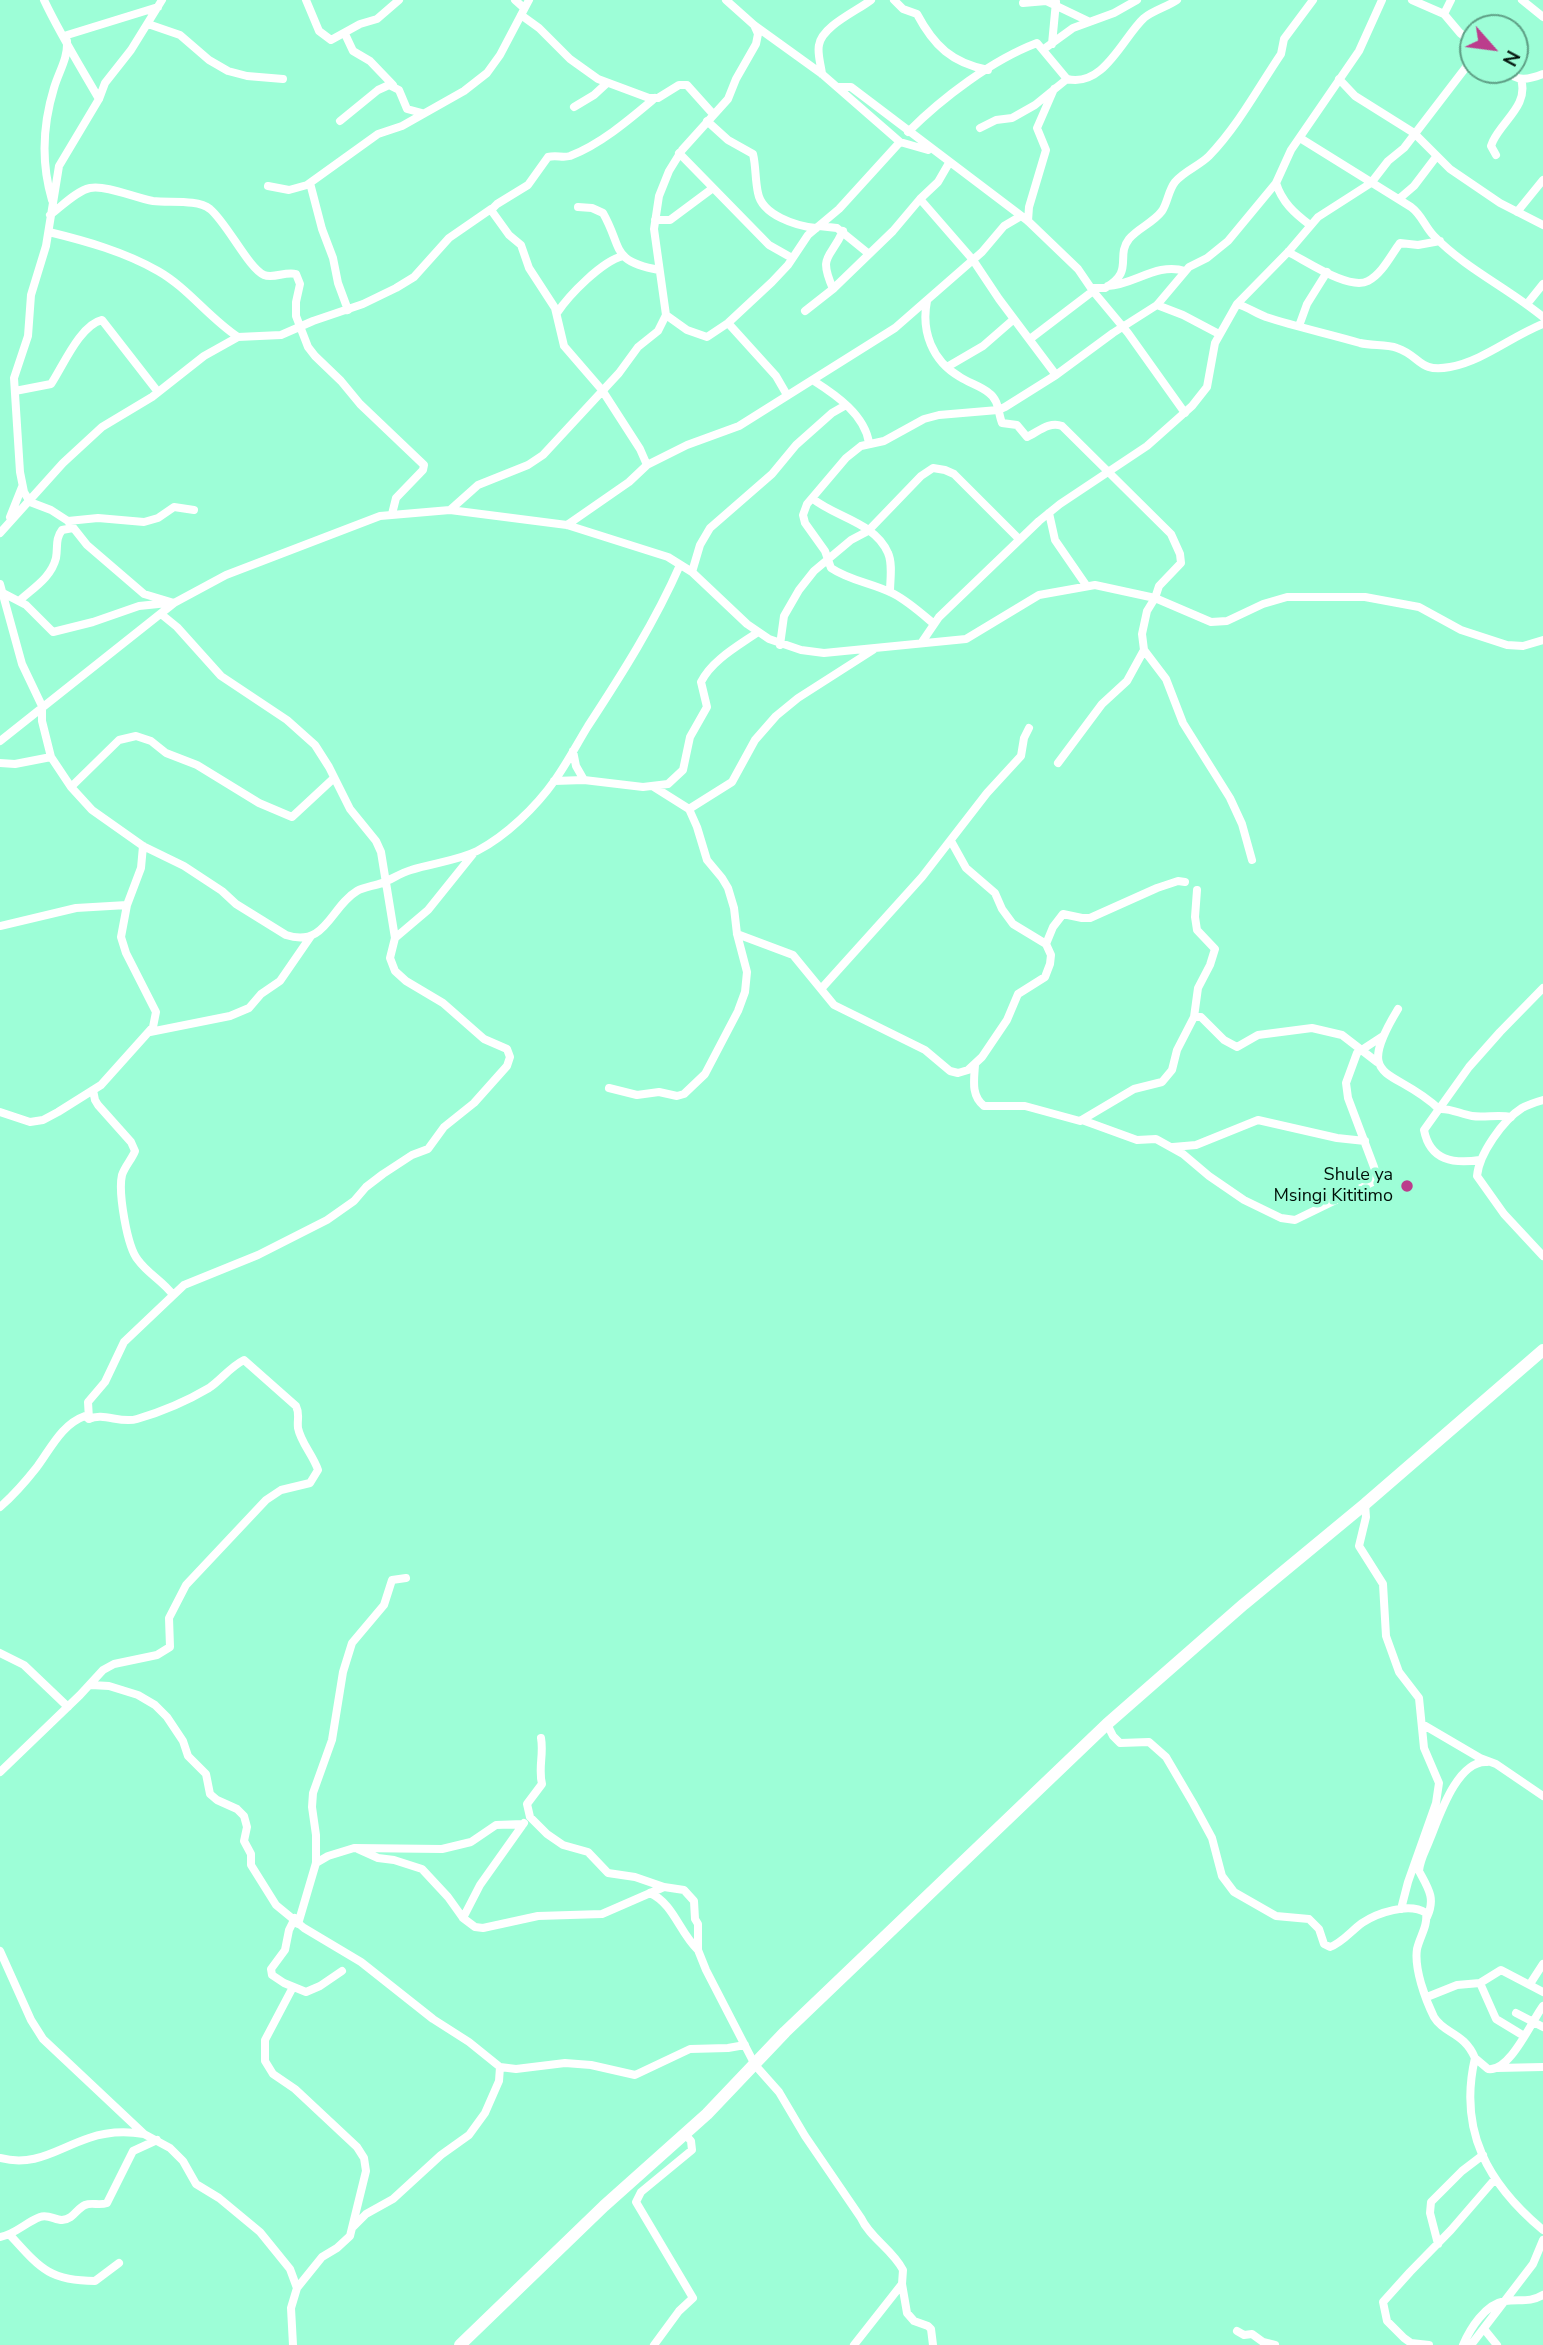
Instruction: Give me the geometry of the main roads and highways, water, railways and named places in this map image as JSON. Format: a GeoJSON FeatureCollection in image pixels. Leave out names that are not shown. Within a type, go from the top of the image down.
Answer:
{"type":"FeatureCollection","features":[{"type":"Feature","properties":{"kind":"highway"},"geometry":{"type":"LineString","coordinates":[[460,2345],[604,2206],[685,2134],[817,2001],[1107,1724],[1543,1350]]}},
{"type":"Feature","properties":{"kind":"place","name":"Shule ya Msingi Kititimo"},"geometry":{"type":"Point","coordinates":[1407,1186]}}]}
